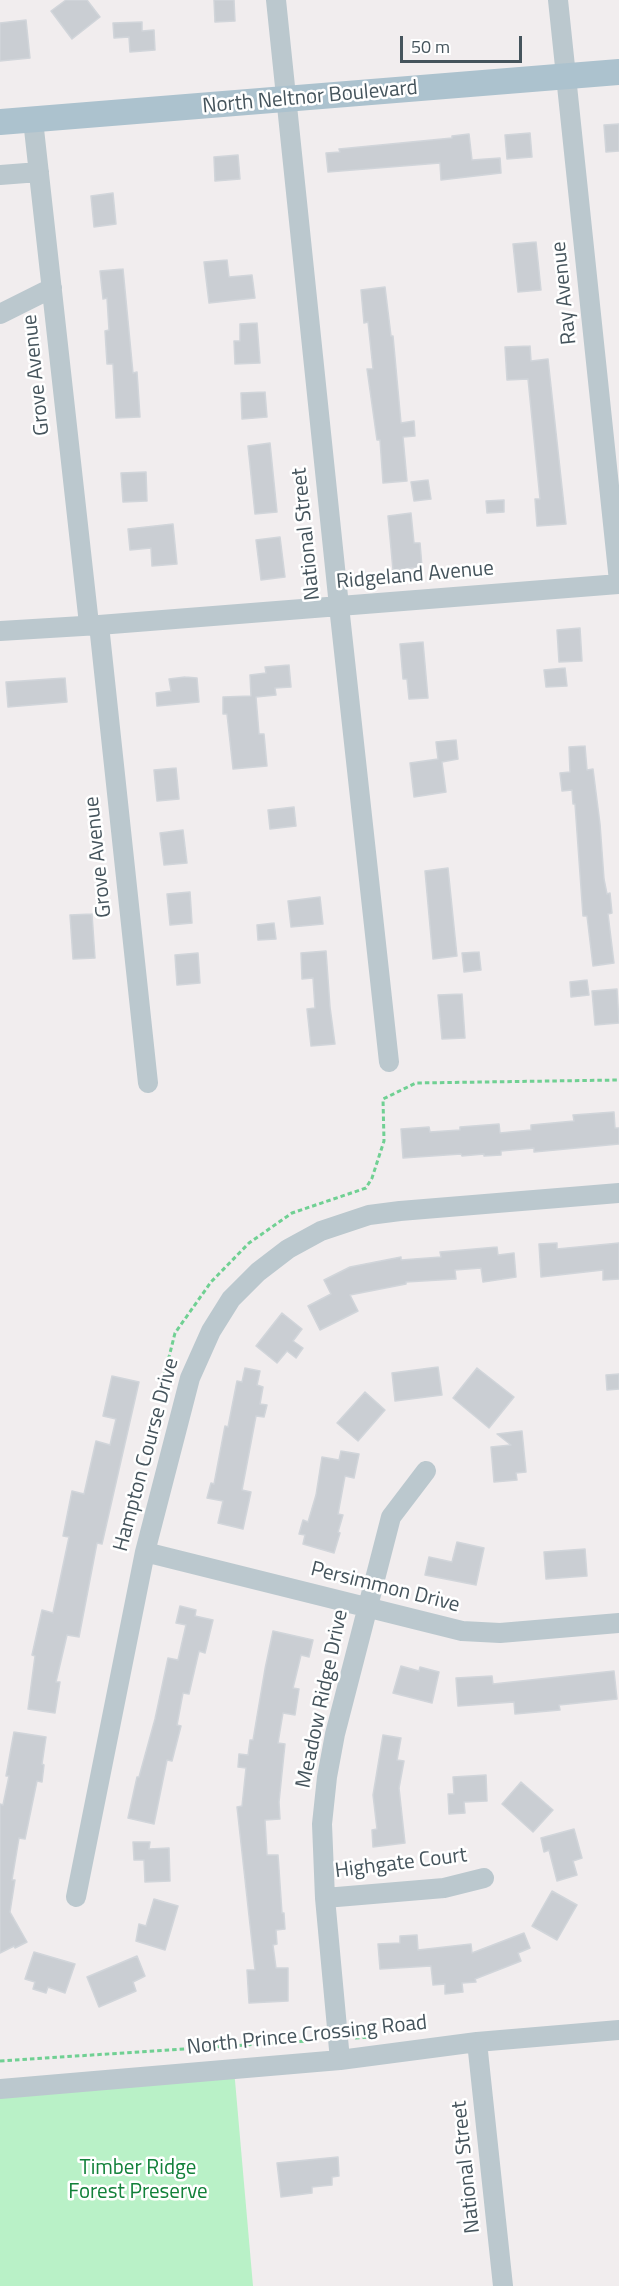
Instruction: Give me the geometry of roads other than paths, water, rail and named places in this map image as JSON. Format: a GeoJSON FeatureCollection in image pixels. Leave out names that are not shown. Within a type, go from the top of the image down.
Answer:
{"type":"FeatureCollection","features":[{"type":"Feature","properties":{"kind":"main road","name":"North Neltnor Boulevard"},"geometry":{"type":"LineString","coordinates":[[0,122],[619,72]]}},
{"type":"Feature","properties":{"kind":"street","name":"National Street"},"geometry":{"type":"LineString","coordinates":[[276,0],[389,1062]]}},
{"type":"Feature","properties":{"kind":"street","name":"Ray Avenue"},"geometry":{"type":"LineString","coordinates":[[558,0],[619,582]]}},
{"type":"Feature","properties":{"kind":"street","name":"Grove Avenue"},"geometry":{"type":"LineString","coordinates":[[33,120],[148,1083]]}},
{"type":"Feature","properties":{"kind":"street"},"geometry":{"type":"LineString","coordinates":[[0,175],[39,172]]}},
{"type":"Feature","properties":{"kind":"street"},"geometry":{"type":"LineString","coordinates":[[0,314],[52,288]]}},
{"type":"Feature","properties":{"kind":"street","name":"Ridgeland Avenue"},"geometry":{"type":"LineString","coordinates":[[0,631],[339,606],[619,582]]}},
{"type":"Feature","properties":{"kind":"street","name":"Hampton Course Drive"},"geometry":{"type":"LineString","coordinates":[[76,1897],[145,1552],[190,1378],[211,1331],[231,1299],[273,1260],[321,1231],[369,1215],[619,1193]]}},
{"type":"Feature","properties":{"kind":"street","name":"Meadow Ridge Drive"},"geometry":{"type":"LineString","coordinates":[[340,2060],[325,1898],[322,1824],[327,1777],[335,1734],[391,1517],[426,1471]]}},
{"type":"Feature","properties":{"kind":"street","name":"Persimmon Drive"},"geometry":{"type":"LineString","coordinates":[[145,1552],[368,1607],[442,1628],[479,1633],[500,1633],[619,1623]]}},
{"type":"Feature","properties":{"kind":"street","name":"Highgate Court"},"geometry":{"type":"LineString","coordinates":[[325,1898],[444,1888],[484,1878]]}},
{"type":"Feature","properties":{"kind":"street","name":"North Prince Crossing Road"},"geometry":{"type":"LineString","coordinates":[[0,2090],[340,2060],[477,2042],[619,2030]]}},
{"type":"Feature","properties":{"kind":"street","name":"National Street"},"geometry":{"type":"LineString","coordinates":[[477,2042],[503,2286]]}},
{"type":"Feature","properties":{"kind":"park label","name":"Timber Ridge Forest Preserve"},"geometry":{"type":"Point","coordinates":[138,2181]}}]}
